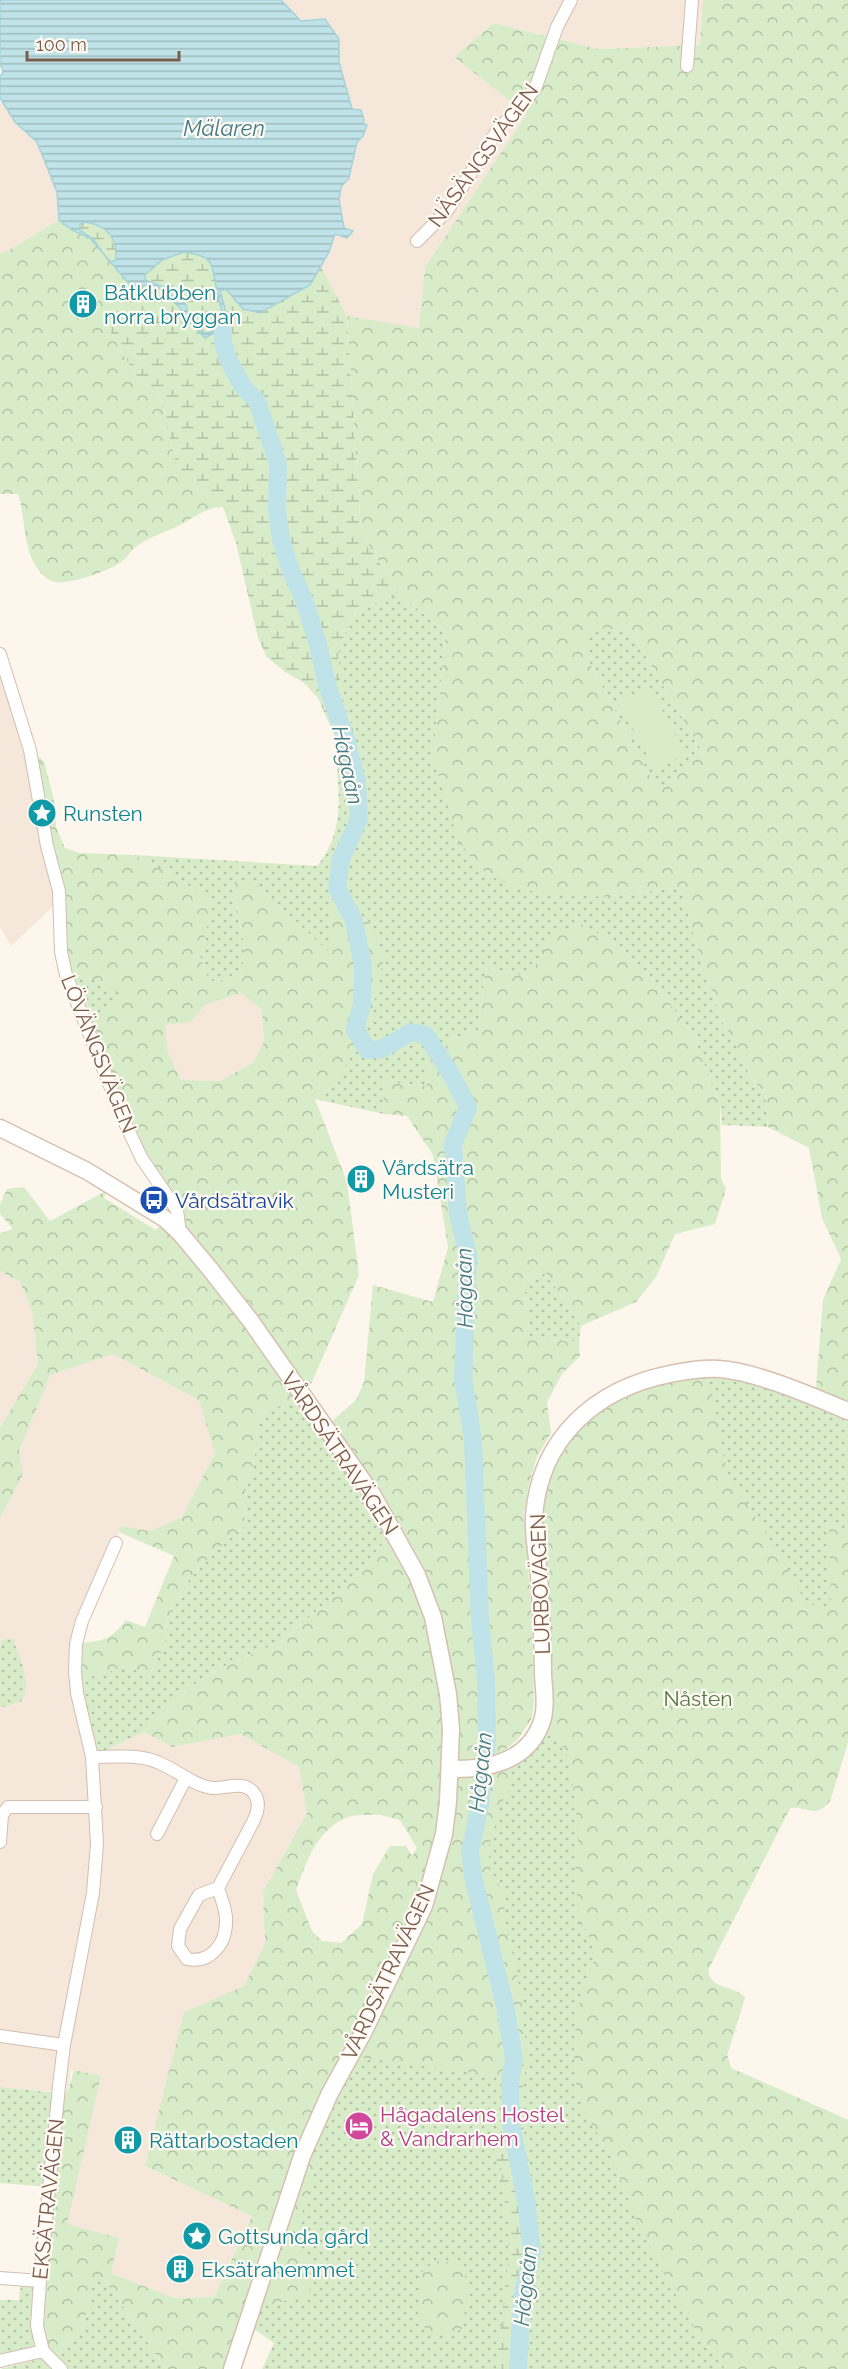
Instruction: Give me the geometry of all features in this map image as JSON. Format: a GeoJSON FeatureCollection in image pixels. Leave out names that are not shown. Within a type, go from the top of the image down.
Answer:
{"type":"FeatureCollection","features":[{"type":"Feature","properties":{"kind":"street","name":"NÄSÄNGSVÄGEN"},"geometry":{"type":"LineString","coordinates":[[417,241],[447,211],[497,130],[535,89],[556,27],[571,0]]}},
{"type":"Feature","properties":{"kind":"street"},"geometry":{"type":"LineString","coordinates":[[687,66],[692,0]]}},
{"type":"Feature","properties":{"kind":"street","name":"LÖVÄNGSVÄGEN"},"geometry":{"type":"LineString","coordinates":[[0,654],[30,750],[47,846],[58,891],[61,952],[66,975],[124,1121],[142,1159],[177,1210],[180,1233]]}},
{"type":"Feature","properties":{"kind":"street","name":"VÅRDSÄTRAVÄGEN"},"geometry":{"type":"LineString","coordinates":[[0,1128],[87,1172],[165,1219],[210,1269],[250,1320],[372,1494],[417,1575],[433,1617],[448,1694],[451,1729],[450,1769],[444,1834],[424,1906],[363,2033],[330,2093],[302,2156],[232,2369]]}},
{"type":"Feature","properties":{"kind":"street","name":"LURBOVÄGEN"},"geometry":{"type":"LineString","coordinates":[[450,1769],[472,1770],[498,1765],[518,1754],[528,1744],[542,1722],[544,1706],[542,1623],[534,1518],[547,1461],[561,1438],[581,1415],[628,1385],[691,1370],[719,1369],[770,1382],[848,1411]]}},
{"type":"Feature","properties":{"kind":"street","name":"EKSÄTRAVÄGEN"},"geometry":{"type":"LineString","coordinates":[[43,2351],[37,2326],[40,2281],[64,2045],[93,1893],[97,1844],[92,1757],[77,1694],[76,1644],[82,1621],[116,1543]]}},
{"type":"Feature","properties":{"kind":"street"},"geometry":{"type":"LineString","coordinates":[[92,1757],[149,1759],[186,1778],[214,1788],[232,1785],[249,1788],[258,1802],[258,1812],[218,1888],[199,1895],[180,1929],[178,1946],[187,1959],[198,1962],[211,1955],[225,1932],[226,1914],[218,1888]]}},
{"type":"Feature","properties":{"kind":"street"},"geometry":{"type":"LineString","coordinates":[[157,1834],[186,1778]]}},
{"type":"Feature","properties":{"kind":"street"},"geometry":{"type":"LineString","coordinates":[[0,1842],[2,1815],[8,1807],[96,1807]]}},
{"type":"Feature","properties":{"kind":"street"},"geometry":{"type":"LineString","coordinates":[[0,2036],[64,2045]]}},
{"type":"Feature","properties":{"kind":"street"},"geometry":{"type":"LineString","coordinates":[[0,2278],[40,2281]]}},
{"type":"Feature","properties":{"kind":"street"},"geometry":{"type":"LineString","coordinates":[[0,2361],[43,2351],[61,2369]]}},
{"type":"Feature","properties":{"kind":"shaded area"},"geometry":{"type":"Polygon","coordinates":[[[281,0],[703,0],[700,45],[598,49],[494,23],[454,58],[528,113],[425,267],[419,328],[347,316],[321,267],[335,234],[352,231],[344,228],[339,200],[341,187],[349,178],[357,142],[363,136],[363,123],[361,110],[352,109],[339,62],[339,39],[325,19],[301,21],[281,0]]]}},
{"type":"Feature","properties":{"kind":"shaded area"},"geometry":{"type":"Polygon","coordinates":[[[2,102],[15,122],[37,142],[57,192],[59,220],[4,253],[0,252],[0,103],[2,102]]]}},
{"type":"Feature","properties":{"kind":"shaded area"},"geometry":{"type":"Polygon","coordinates":[[[0,654],[13,690],[59,901],[11,946],[0,927],[0,654]]]}},
{"type":"Feature","properties":{"kind":"shaded area"},"geometry":{"type":"Polygon","coordinates":[[[241,993],[262,1010],[264,1042],[254,1062],[220,1081],[181,1080],[168,1053],[165,1025],[191,1022],[205,1005],[241,993]]]}},
{"type":"Feature","properties":{"kind":"shaded area"},"geometry":{"type":"Polygon","coordinates":[[[0,1271],[20,1282],[32,1311],[38,1364],[0,1428],[0,1271]]]}},
{"type":"Feature","properties":{"kind":"shaded area"},"geometry":{"type":"Polygon","coordinates":[[[113,1354],[200,1400],[215,1453],[182,1517],[150,1531],[121,1527],[76,1644],[93,1757],[144,1732],[172,1747],[241,1734],[299,1767],[307,1813],[263,1892],[265,1944],[244,1986],[184,2012],[146,2167],[252,2215],[214,2297],[174,2298],[111,2273],[66,2224],[101,2076],[71,2070],[67,2093],[0,2087],[0,1518],[23,1474],[18,1451],[50,1375],[113,1354]]]}},
{"type":"Feature","properties":{"kind":"green space"},"geometry":{"type":"Polygon","coordinates":[[[703,0],[848,0],[848,1401],[816,1388],[823,1300],[841,1259],[822,1218],[809,1148],[768,1127],[765,1093],[750,1077],[737,1045],[723,1023],[697,948],[682,892],[675,888],[603,897],[523,890],[487,875],[458,841],[433,756],[446,632],[398,593],[361,532],[347,316],[419,328],[425,267],[527,114],[454,57],[494,23],[598,49],[700,45],[703,0]],[[592,628],[584,652],[653,782],[660,790],[703,753],[630,630],[592,628]]]}},
{"type":"Feature","properties":{"kind":"green space"},"geometry":{"type":"Polygon","coordinates":[[[59,220],[72,230],[90,238],[131,286],[108,328],[136,376],[159,397],[168,422],[171,445],[195,489],[223,507],[205,511],[146,540],[121,562],[108,569],[79,579],[55,582],[45,577],[33,561],[27,545],[18,494],[0,494],[0,252],[4,253],[59,220]]]}},
{"type":"Feature","properties":{"kind":"green space"},"geometry":{"type":"Polygon","coordinates":[[[86,222],[110,234],[115,245],[116,260],[111,262],[108,260],[93,239],[80,230],[80,224],[86,222]]]}},
{"type":"Feature","properties":{"kind":"green space"},"geometry":{"type":"Polygon","coordinates":[[[184,252],[202,256],[207,259],[212,268],[223,321],[223,325],[215,331],[201,332],[189,317],[186,305],[181,300],[173,297],[164,287],[145,280],[145,275],[162,260],[184,252]]]}},
{"type":"Feature","properties":{"kind":"green space"},"geometry":{"type":"Polygon","coordinates":[[[329,252],[321,267],[347,316],[361,532],[398,593],[352,614],[338,654],[341,687],[355,737],[347,742],[334,735],[318,698],[303,682],[285,672],[267,657],[258,638],[236,543],[223,507],[195,489],[179,473],[171,445],[168,422],[159,397],[136,376],[108,328],[131,286],[156,284],[180,308],[188,321],[206,337],[223,328],[228,319],[219,292],[226,289],[243,309],[260,313],[329,252]]]}},
{"type":"Feature","properties":{"kind":"green space"},"geometry":{"type":"Polygon","coordinates":[[[398,593],[446,632],[433,756],[603,897],[676,888],[682,891],[697,948],[723,1023],[737,1045],[750,1077],[765,1093],[768,1127],[722,1125],[720,1105],[693,1035],[648,975],[614,941],[529,977],[486,968],[478,1032],[452,1040],[427,1086],[384,1082],[384,1114],[315,1099],[333,1086],[349,1057],[328,952],[253,881],[232,893],[244,942],[243,969],[225,980],[208,978],[200,956],[212,903],[175,876],[134,855],[317,866],[334,836],[337,820],[339,804],[334,735],[347,742],[355,737],[341,687],[338,654],[352,614],[398,593]]]}},
{"type":"Feature","properties":{"kind":"green space"},"geometry":{"type":"Polygon","coordinates":[[[592,627],[630,630],[703,753],[660,791],[653,782],[584,652],[592,627]]]}},
{"type":"Feature","properties":{"kind":"green space"},"geometry":{"type":"Polygon","coordinates":[[[649,686],[686,754],[655,770],[618,702],[649,686]]]}},
{"type":"Feature","properties":{"kind":"green space"},"geometry":{"type":"Polygon","coordinates":[[[30,750],[44,761],[55,804],[56,827],[65,848],[80,853],[134,855],[175,876],[213,903],[200,956],[208,978],[225,980],[243,969],[244,942],[232,893],[235,880],[253,881],[328,951],[331,892],[368,920],[384,957],[369,1027],[333,1086],[315,1099],[347,1182],[359,1275],[304,1400],[269,1409],[258,1418],[255,1455],[244,1497],[245,1526],[204,1563],[179,1595],[170,1612],[166,1630],[166,1647],[157,1657],[151,1673],[125,1667],[86,1678],[75,1671],[76,1644],[105,1639],[126,1620],[145,1627],[174,1556],[119,1532],[121,1526],[150,1531],[182,1517],[215,1453],[199,1400],[113,1354],[50,1375],[19,1451],[23,1474],[0,1518],[0,1428],[38,1364],[32,1311],[20,1282],[0,1271],[0,1233],[13,1229],[0,1214],[0,1204],[7,1189],[24,1187],[50,1221],[106,1191],[104,1198],[156,1230],[172,1214],[142,1159],[85,1025],[122,994],[86,976],[66,975],[59,901],[30,750]],[[241,993],[205,1005],[191,1022],[165,1025],[168,1053],[181,1080],[220,1081],[254,1062],[264,1042],[262,1010],[241,993]]]}},
{"type":"Feature","properties":{"kind":"green space"},"geometry":{"type":"Polygon","coordinates":[[[580,924],[614,941],[648,975],[693,1035],[720,1105],[721,1178],[726,1189],[715,1224],[675,1234],[656,1277],[636,1302],[581,1326],[546,1273],[524,1283],[530,1340],[579,1341],[580,1356],[562,1374],[547,1402],[551,1433],[537,1457],[529,1484],[524,1513],[532,1618],[534,1701],[532,1718],[518,1739],[499,1755],[510,1769],[511,1786],[501,1804],[489,1846],[489,1869],[504,1893],[505,1929],[511,1943],[521,1996],[527,2059],[514,2058],[510,2082],[501,2077],[343,2055],[224,2369],[166,2369],[105,2281],[93,2281],[89,2307],[77,2340],[63,2346],[48,2357],[43,2351],[40,2281],[59,2093],[67,2093],[74,2070],[101,2076],[67,2224],[119,2238],[111,2273],[174,2298],[214,2297],[252,2216],[145,2166],[184,2012],[244,1986],[265,1944],[263,1892],[307,1813],[299,1767],[241,1734],[172,1747],[144,1732],[189,1688],[221,1668],[280,1642],[348,1584],[393,1532],[324,1428],[356,1400],[364,1382],[373,1285],[433,1302],[448,1247],[433,1155],[407,1116],[384,1114],[383,1082],[427,1086],[424,1066],[452,1040],[478,1032],[486,968],[529,977],[551,936],[580,924]],[[381,1815],[349,1817],[338,1822],[321,1837],[304,1868],[296,1890],[312,1931],[322,1941],[341,1943],[362,1924],[373,1874],[390,1846],[406,1846],[412,1856],[417,1848],[400,1820],[381,1815]]]}},
{"type":"Feature","properties":{"kind":"green space"},"geometry":{"type":"Polygon","coordinates":[[[66,975],[86,976],[123,994],[85,1025],[66,975]]]}},
{"type":"Feature","properties":{"kind":"green space"},"geometry":{"type":"Polygon","coordinates":[[[546,1273],[581,1326],[579,1341],[530,1340],[524,1283],[546,1273]]]}},
{"type":"Feature","properties":{"kind":"green space"},"geometry":{"type":"Polygon","coordinates":[[[686,1374],[754,1383],[848,1418],[848,1742],[830,1801],[825,1807],[815,1811],[790,1808],[708,1970],[713,1981],[745,1997],[727,2055],[731,2068],[848,2120],[848,2369],[262,2369],[274,2343],[251,2327],[319,2129],[460,1777],[510,1769],[551,1724],[543,1596],[543,1499],[549,1461],[571,1431],[686,1374]]]}},
{"type":"Feature","properties":{"kind":"green space","name":"Nåsten"},"geometry":{"type":"Polygon","coordinates":[[[683,1377],[709,1381],[727,1473],[783,1560],[806,1603],[831,1610],[829,1525],[848,1529],[848,1742],[830,1801],[825,1807],[815,1811],[790,1808],[708,1970],[713,1981],[745,1997],[727,2055],[731,2068],[848,2120],[848,2369],[725,2369],[699,2336],[665,2276],[636,2219],[609,2151],[585,2114],[577,2091],[574,2057],[577,2010],[595,1957],[590,1938],[579,1921],[575,1872],[579,1834],[570,1765],[560,1737],[549,1726],[551,1710],[541,1522],[554,1470],[561,1455],[581,1429],[594,1417],[631,1392],[683,1377]]]}},
{"type":"Feature","properties":{"kind":"green space"},"geometry":{"type":"Polygon","coordinates":[[[304,1400],[393,1532],[348,1584],[280,1642],[221,1668],[189,1688],[144,1732],[92,1757],[75,1671],[86,1678],[125,1667],[151,1673],[157,1657],[166,1647],[166,1630],[170,1612],[179,1595],[204,1563],[245,1526],[244,1497],[255,1455],[258,1418],[269,1409],[304,1400]]]}},
{"type":"Feature","properties":{"kind":"green space"},"geometry":{"type":"Polygon","coordinates":[[[13,1639],[24,1670],[26,1686],[22,1701],[4,1707],[0,1706],[0,1648],[1,1641],[13,1639]]]}},
{"type":"Feature","properties":{"kind":"green space"},"geometry":{"type":"Polygon","coordinates":[[[514,2058],[527,2059],[520,2106],[541,2236],[541,2256],[531,2312],[528,2369],[496,2369],[508,2261],[508,2231],[501,2169],[490,2154],[504,2130],[501,2077],[510,2081],[514,2058]]]}},
{"type":"Feature","properties":{"kind":"green space"},"geometry":{"type":"Polygon","coordinates":[[[0,2087],[59,2093],[50,2187],[0,2183],[0,2087]]]}},
{"type":"Feature","properties":{"kind":"green space"},"geometry":{"type":"Polygon","coordinates":[[[309,2157],[318,2160],[303,2209],[299,2234],[312,2271],[311,2286],[306,2296],[260,2307],[309,2157]]]}},
{"type":"Feature","properties":{"kind":"green space"},"geometry":{"type":"Polygon","coordinates":[[[438,2261],[455,2263],[466,2278],[467,2296],[462,2329],[449,2335],[435,2333],[422,2326],[418,2314],[423,2269],[438,2261]]]}},
{"type":"Feature","properties":{"kind":"green space"},"geometry":{"type":"Polygon","coordinates":[[[93,2280],[105,2281],[166,2369],[0,2369],[48,2357],[63,2346],[77,2340],[89,2307],[93,2280]]]}},
{"type":"Feature","properties":{"kind":"green space"},"geometry":{"type":"Polygon","coordinates":[[[21,2284],[31,2286],[35,2290],[35,2340],[32,2355],[0,2361],[0,2300],[19,2300],[21,2284]]]}},
{"type":"Feature","properties":{"kind":"water","name":"Mälaren"},"geometry":{"type":"Polygon","coordinates":[[[0,0],[281,0],[301,21],[325,19],[339,39],[339,62],[352,109],[361,110],[363,123],[367,125],[363,136],[357,142],[349,178],[341,187],[339,200],[344,228],[353,231],[347,238],[335,234],[329,252],[310,285],[260,313],[243,309],[226,289],[220,291],[228,319],[223,328],[205,338],[188,321],[180,308],[156,285],[131,286],[110,261],[116,260],[116,252],[113,239],[106,230],[86,222],[80,224],[80,230],[93,239],[104,254],[90,238],[72,230],[59,220],[57,192],[37,142],[15,122],[0,98],[0,77],[3,72],[0,63],[0,0]],[[184,252],[162,260],[145,275],[145,280],[164,287],[173,297],[181,300],[186,305],[189,317],[201,332],[215,331],[223,325],[223,321],[212,268],[207,259],[202,256],[184,252]]]}},
{"type":"Feature","properties":{"kind":"waterway","name":"Hågaån"},"geometry":{"type":"LineString","coordinates":[[223,328],[223,342],[228,359],[243,387],[257,401],[278,464],[277,511],[281,539],[318,644],[327,685],[347,742],[357,782],[359,819],[341,859],[337,888],[354,921],[363,966],[362,1005],[355,1030],[368,1050],[382,1049],[411,1032],[426,1035],[451,1074],[468,1107],[453,1144],[458,1214],[468,1255],[463,1378],[473,1440],[480,1619],[486,1681],[487,1743],[480,1805],[470,1852],[473,1876],[505,2006],[514,2058],[510,2082],[511,2124],[526,2200],[532,2251],[522,2300],[518,2369]]}},
{"type":"Feature","properties":{"kind":"place","name":"Båtklubben norra bryggan"},"geometry":{"type":"Point","coordinates":[83,304]}},
{"type":"Feature","properties":{"kind":"place","name":"Runsten"},"geometry":{"type":"Point","coordinates":[42,813]}},
{"type":"Feature","properties":{"kind":"place","name":"Vårdsätra Musteri"},"geometry":{"type":"Point","coordinates":[361,1179]}},
{"type":"Feature","properties":{"kind":"place","name":"Vårdsätravik"},"geometry":{"type":"Point","coordinates":[154,1200]}},
{"type":"Feature","properties":{"kind":"place","name":"Hågadalens Hostel & Vandrarhem"},"geometry":{"type":"Point","coordinates":[359,2126]}},
{"type":"Feature","properties":{"kind":"place","name":"Rättarbostaden"},"geometry":{"type":"Point","coordinates":[128,2140]}},
{"type":"Feature","properties":{"kind":"place","name":"Gottsunda gård"},"geometry":{"type":"Point","coordinates":[197,2236]}},
{"type":"Feature","properties":{"kind":"place","name":"Eksätrahemmet"},"geometry":{"type":"Point","coordinates":[180,2269]}}]}
